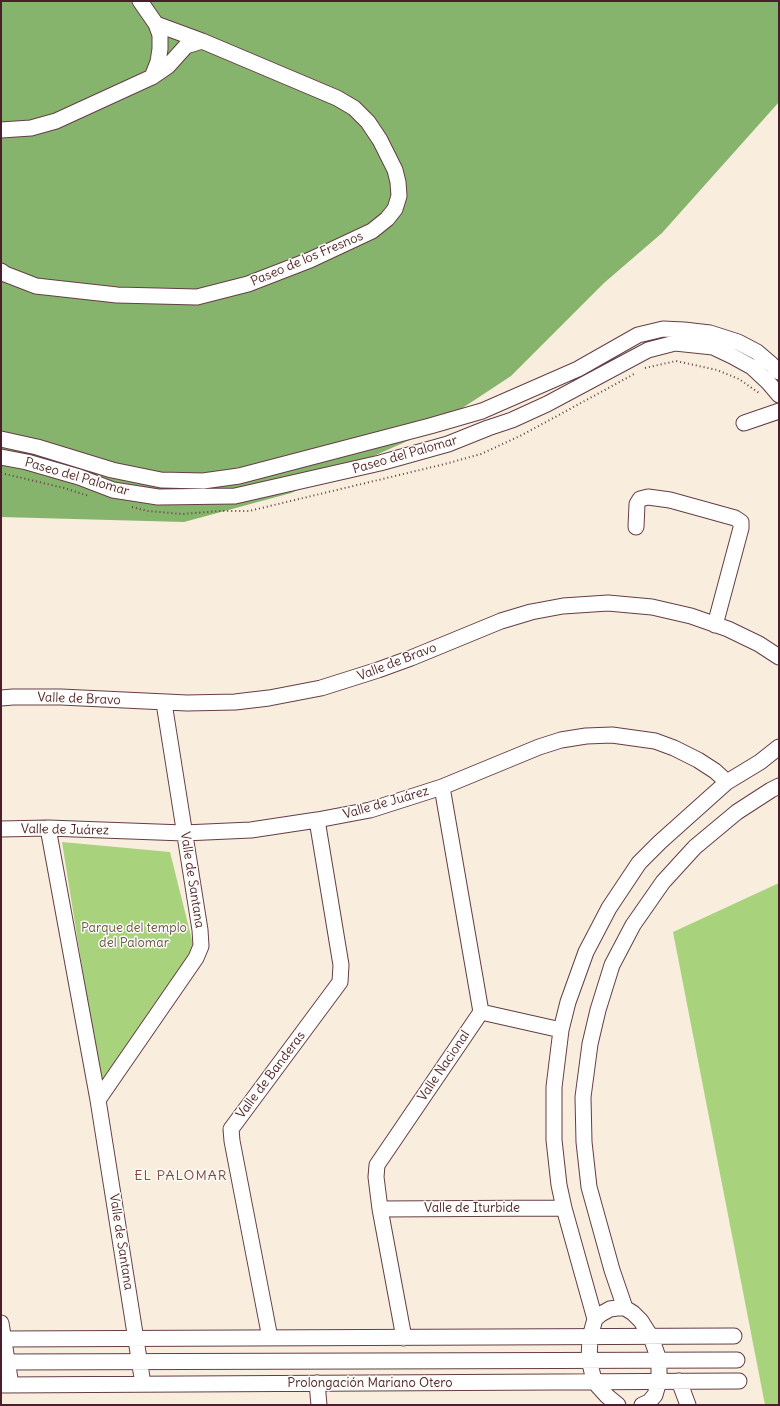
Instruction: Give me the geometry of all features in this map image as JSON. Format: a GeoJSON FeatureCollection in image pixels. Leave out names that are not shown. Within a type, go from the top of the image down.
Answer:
{"type":"FeatureCollection","features":[{"type":"Feature","properties":{"kind":"street"},"geometry":{"type":"LineString","coordinates":[[140,1],[156,24],[160,35],[158,62],[152,77]]}},
{"type":"Feature","properties":{"kind":"street","name":"Paseo de los Fresnos"},"geometry":{"type":"LineString","coordinates":[[1,271],[36,286],[117,295],[197,297],[248,284],[310,260],[372,231],[387,219],[395,209],[399,196],[395,170],[380,140],[368,122],[354,108],[337,98],[202,41],[156,24]]}},
{"type":"Feature","properties":{"kind":"street"},"geometry":{"type":"LineString","coordinates":[[1,130],[31,128],[56,122],[152,77],[168,66],[186,46],[202,41]]}},
{"type":"Feature","properties":{"kind":"street","name":"Paseo del Palomar"},"geometry":{"type":"LineString","coordinates":[[1,439],[37,447],[112,470],[161,480],[203,481],[239,476],[482,411],[578,369],[638,335],[663,329],[710,333],[738,342],[757,352],[772,364],[779,372]]}},
{"type":"Feature","properties":{"kind":"street","name":"Paseo del Palomar"},"geometry":{"type":"LineString","coordinates":[[1,457],[28,462],[79,477],[113,490],[158,497],[235,496],[380,463],[448,444],[512,420],[547,404],[648,350],[675,344],[693,344],[713,347],[752,367],[779,395]]}},
{"type":"Feature","properties":{"kind":"street"},"geometry":{"type":"LineString","coordinates":[[578,369],[587,383]]}},
{"type":"Feature","properties":{"kind":"street"},"geometry":{"type":"LineString","coordinates":[[744,423],[779,411]]}},
{"type":"Feature","properties":{"kind":"street"},"geometry":{"type":"LineString","coordinates":[[373,441],[380,463]]}},
{"type":"Feature","properties":{"kind":"street"},"geometry":{"type":"LineString","coordinates":[[79,477],[84,461]]}},
{"type":"Feature","properties":{"kind":"street"},"geometry":{"type":"LineString","coordinates":[[636,527],[637,504],[640,500],[648,497],[670,500],[735,518],[741,522],[741,528],[715,625]]}},
{"type":"Feature","properties":{"kind":"street","name":"Valle de Bravo"},"geometry":{"type":"LineString","coordinates":[[1,698],[61,697],[164,703],[235,702],[268,698],[321,688],[404,661],[501,621],[530,612],[563,606],[608,603],[630,604],[673,611],[728,629],[759,644],[779,657]]}},
{"type":"Feature","properties":{"kind":"street","name":"Valle de Santana"},"geometry":{"type":"LineString","coordinates":[[98,1100],[196,958],[201,946],[200,930],[164,703]]}},
{"type":"Feature","properties":{"kind":"street","name":"Valle de Juárez"},"geometry":{"type":"LineString","coordinates":[[1,829],[48,828],[184,833],[251,830],[317,820],[370,810],[442,787],[538,747],[561,740],[612,734],[655,741],[674,748],[698,760],[715,771],[727,782]]}},
{"type":"Feature","properties":{"kind":"street"},"geometry":{"type":"LineString","coordinates":[[618,1405],[607,1396],[593,1376],[589,1360],[590,1337],[595,1319],[559,1185],[554,1140],[554,1086],[561,1030],[568,1002],[586,952],[614,901],[639,863],[654,847],[727,782],[760,762],[779,747]]}},
{"type":"Feature","properties":{"kind":"street"},"geometry":{"type":"LineString","coordinates":[[625,1308],[612,1270],[589,1187],[584,1142],[583,1097],[590,1044],[598,1010],[612,965],[633,925],[663,882],[695,847],[737,812],[779,786]]}},
{"type":"Feature","properties":{"kind":"street"},"geometry":{"type":"LineString","coordinates":[[442,787],[481,1012],[561,1030]]}},
{"type":"Feature","properties":{"kind":"street","name":"Valle de Banderas"},"geometry":{"type":"LineString","coordinates":[[270,1338],[232,1141],[231,1129],[340,982],[341,965],[317,820]]}},
{"type":"Feature","properties":{"kind":"street","name":"Valle de Santana"},"geometry":{"type":"LineString","coordinates":[[48,828],[98,1100],[143,1384]]}},
{"type":"Feature","properties":{"kind":"street","name":"Valle Nacional"},"geometry":{"type":"LineString","coordinates":[[404,1338],[380,1208],[376,1177],[377,1165],[481,1012]]}},
{"type":"Feature","properties":{"kind":"street","name":"Valle de Iturbide"},"geometry":{"type":"LineString","coordinates":[[380,1208],[564,1208]]}},
{"type":"Feature","properties":{"kind":"street"},"geometry":{"type":"LineString","coordinates":[[595,1319],[610,1309],[625,1308],[641,1321],[651,1337],[659,1360],[659,1394],[649,1402],[642,1405]]}},
{"type":"Feature","properties":{"kind":"street"},"geometry":{"type":"LineString","coordinates":[[1,1323],[6,1385]]}},
{"type":"Feature","properties":{"kind":"street"},"geometry":{"type":"LineString","coordinates":[[2,1339],[734,1336]]}},
{"type":"Feature","properties":{"kind":"street","name":"Prolongación Mariano Otero"},"geometry":{"type":"LineString","coordinates":[[4,1362],[737,1360]]}},
{"type":"Feature","properties":{"kind":"street"},"geometry":{"type":"LineString","coordinates":[[679,1381],[688,1405]]}},
{"type":"Feature","properties":{"kind":"street","name":"Prolongación Mariano Otero"},"geometry":{"type":"LineString","coordinates":[[6,1385],[596,1382],[659,1394],[679,1381],[739,1381]]}},
{"type":"Feature","properties":{"kind":"street"},"geometry":{"type":"LineString","coordinates":[[317,1383],[319,1405]]}},
{"type":"Feature","properties":{"kind":"green space"},"geometry":{"type":"Polygon","coordinates":[[[1,1],[779,1],[779,102],[662,233],[604,283],[511,376],[423,434],[291,493],[184,522],[1,517],[1,1]]]}},
{"type":"Feature","properties":{"kind":"green space","name":"Parque del templo del Palomar"},"geometry":{"type":"Polygon","coordinates":[[[62,842],[170,852],[194,948],[101,1086],[62,842]]]}},
{"type":"Feature","properties":{"kind":"green space"},"geometry":{"type":"Polygon","coordinates":[[[779,883],[779,1405],[765,1405],[673,932],[779,883]]]}},
{"type":"Feature","properties":{"kind":"district","name":"EL PALOMAR"},"geometry":{"type":"Point","coordinates":[181,1176]}}]}
